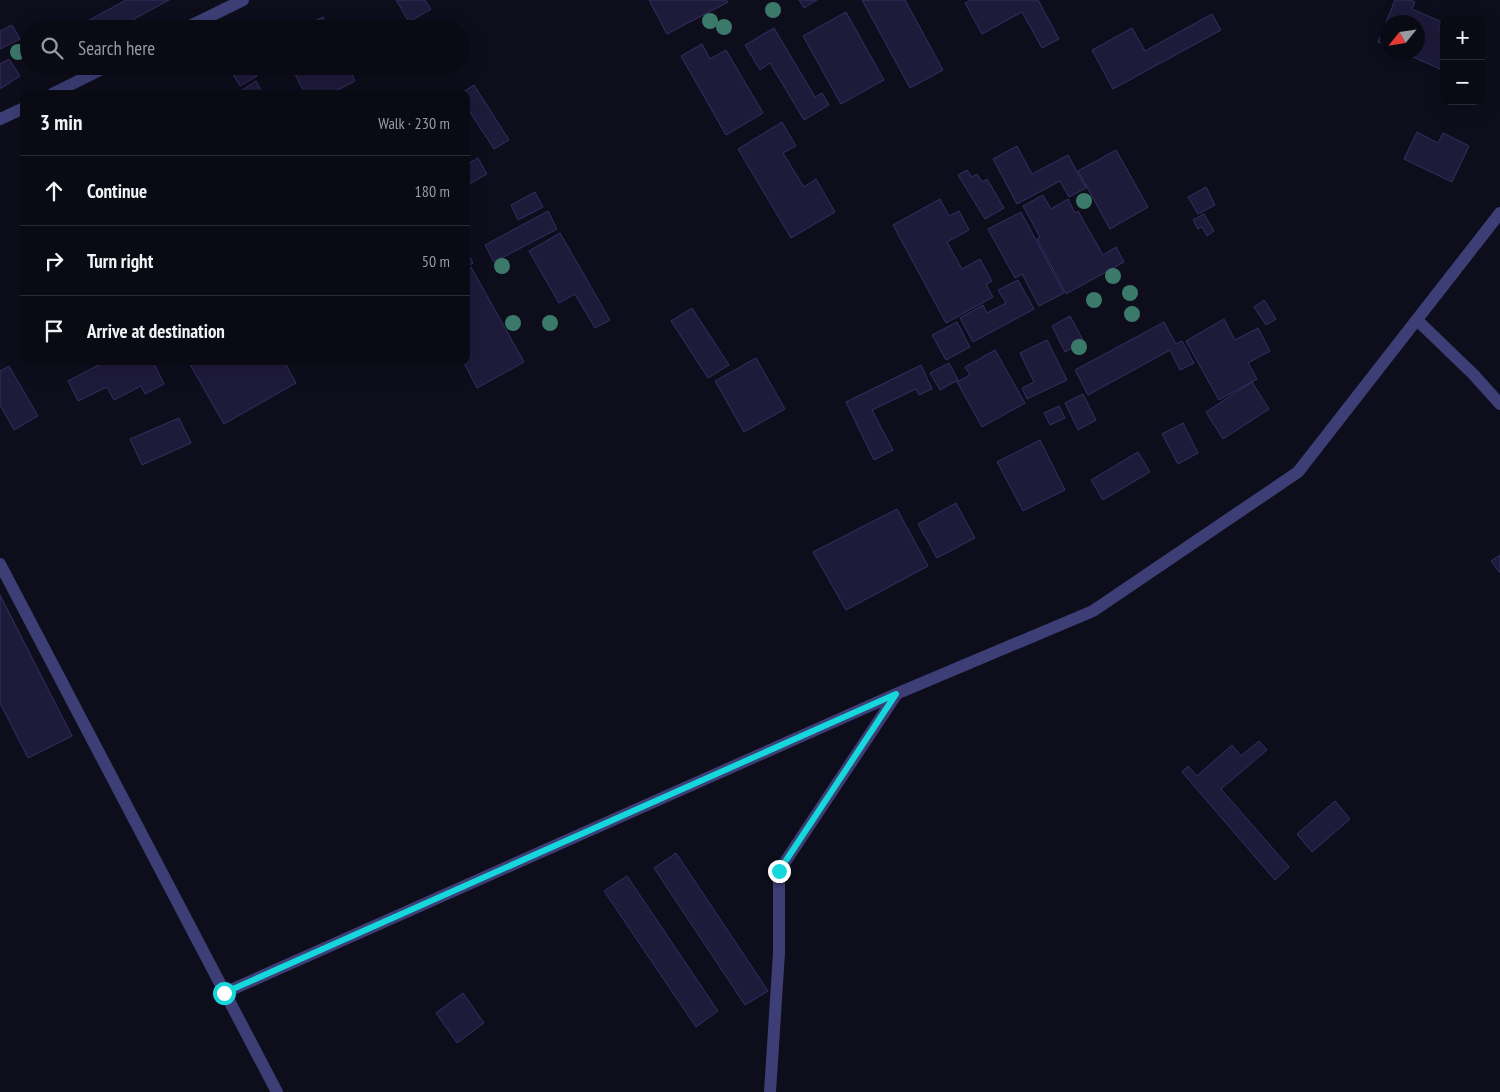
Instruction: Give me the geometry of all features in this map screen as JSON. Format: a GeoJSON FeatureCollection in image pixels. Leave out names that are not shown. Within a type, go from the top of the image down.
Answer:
{"type":"FeatureCollection","features":[{"type":"Feature","properties":{"kind":"street"},"geometry":{"type":"LineString","coordinates":[[202,20],[243,0]]}},
{"type":"Feature","properties":{"kind":"street"},"geometry":{"type":"LineString","coordinates":[[60,90],[90,75]]}},
{"type":"Feature","properties":{"kind":"street"},"geometry":{"type":"LineString","coordinates":[[0,119],[20,110]]}},
{"type":"Feature","properties":{"kind":"street"},"geometry":{"type":"LineString","coordinates":[[224,993],[896,694],[1093,610],[1298,472],[1500,213]]}},
{"type":"Feature","properties":{"kind":"street"},"geometry":{"type":"LineString","coordinates":[[1417,320],[1474,375],[1500,404]]}},
{"type":"Feature","properties":{"kind":"street"},"geometry":{"type":"LineString","coordinates":[[0,564],[277,1092]]}},
{"type":"Feature","properties":{"kind":"street"},"geometry":{"type":"LineString","coordinates":[[770,1092],[779,953],[779,871],[896,694]]}},
{"type":"Feature","properties":{"kind":"building"},"geometry":{"type":"Polygon","coordinates":[[[126,0],[169,0],[132,20],[89,20],[126,0]]]}},
{"type":"Feature","properties":{"kind":"building"},"geometry":{"type":"Polygon","coordinates":[[[396,0],[425,0],[431,9],[412,20],[408,20],[396,0]]]}},
{"type":"Feature","properties":{"kind":"building"},"geometry":{"type":"Polygon","coordinates":[[[649,0],[726,0],[728,2],[667,34],[649,0]]]}},
{"type":"Feature","properties":{"kind":"building"},"geometry":{"type":"Polygon","coordinates":[[[799,0],[817,0],[804,8],[799,0]]]}},
{"type":"Feature","properties":{"kind":"building"},"geometry":{"type":"Polygon","coordinates":[[[862,0],[905,0],[943,70],[910,88],[862,0]]]}},
{"type":"Feature","properties":{"kind":"building"},"geometry":{"type":"Polygon","coordinates":[[[971,0],[1038,0],[1059,39],[1042,48],[1022,12],[982,34],[965,3],[971,0]]]}},
{"type":"Feature","properties":{"kind":"building"},"geometry":{"type":"Polygon","coordinates":[[[1395,0],[1410,0],[1415,2],[1412,9],[1440,21],[1438,30],[1440,31],[1440,69],[1420,60],[1425,60],[1425,15],[1389,15],[1395,0]]]}},
{"type":"Feature","properties":{"kind":"building"},"geometry":{"type":"Polygon","coordinates":[[[846,12],[884,80],[841,104],[803,36],[846,12]]]}},
{"type":"Feature","properties":{"kind":"building"},"geometry":{"type":"Polygon","coordinates":[[[1212,14],[1221,30],[1113,89],[1092,50],[1132,28],[1145,51],[1212,14]]]}},
{"type":"Feature","properties":{"kind":"building"},"geometry":{"type":"Polygon","coordinates":[[[12,25],[20,39],[0,49],[0,31],[12,25]]]}},
{"type":"Feature","properties":{"kind":"building"},"geometry":{"type":"Polygon","coordinates":[[[774,28],[815,97],[822,93],[829,105],[804,120],[770,63],[760,70],[745,45],[774,28]]]}},
{"type":"Feature","properties":{"kind":"building"},"geometry":{"type":"Polygon","coordinates":[[[702,44],[710,59],[726,50],[763,113],[726,135],[681,56],[702,44]]]}},
{"type":"Feature","properties":{"kind":"building"},"geometry":{"type":"Polygon","coordinates":[[[9,59],[20,76],[0,89],[0,64],[9,59]]]}},
{"type":"Feature","properties":{"kind":"building"},"geometry":{"type":"Polygon","coordinates":[[[233,75],[256,75],[257,76],[240,86],[233,75]]]}},
{"type":"Feature","properties":{"kind":"building"},"geometry":{"type":"Polygon","coordinates":[[[296,75],[352,75],[355,81],[338,90],[303,90],[296,75]]]}},
{"type":"Feature","properties":{"kind":"building"},"geometry":{"type":"Polygon","coordinates":[[[256,81],[261,90],[242,90],[256,81]]]}},
{"type":"Feature","properties":{"kind":"building"},"geometry":{"type":"Polygon","coordinates":[[[474,85],[509,140],[494,149],[470,112],[470,90],[466,90],[474,85]]]}},
{"type":"Feature","properties":{"kind":"building"},"geometry":{"type":"Polygon","coordinates":[[[782,122],[796,146],[783,153],[804,187],[816,179],[835,212],[791,238],[738,149],[782,122]]]}},
{"type":"Feature","properties":{"kind":"building"},"geometry":{"type":"Polygon","coordinates":[[[1417,132],[1438,143],[1443,133],[1469,146],[1452,182],[1404,159],[1417,132]]]}},
{"type":"Feature","properties":{"kind":"building"},"geometry":{"type":"Polygon","coordinates":[[[1017,146],[1032,174],[1068,155],[1086,188],[1069,197],[1060,181],[1017,204],[993,159],[1017,146]]]}},
{"type":"Feature","properties":{"kind":"building"},"geometry":{"type":"Polygon","coordinates":[[[1116,150],[1148,207],[1110,229],[1078,171],[1116,150]]]}},
{"type":"Feature","properties":{"kind":"building"},"geometry":{"type":"Polygon","coordinates":[[[478,158],[487,174],[470,184],[470,163],[478,158]]]}},
{"type":"Feature","properties":{"kind":"building"},"geometry":{"type":"Polygon","coordinates":[[[967,170],[972,177],[977,174],[982,182],[987,179],[1004,208],[985,219],[958,175],[967,170]]]}},
{"type":"Feature","properties":{"kind":"building"},"geometry":{"type":"Polygon","coordinates":[[[1206,187],[1215,205],[1198,214],[1188,197],[1206,187]]]}},
{"type":"Feature","properties":{"kind":"building"},"geometry":{"type":"Polygon","coordinates":[[[535,192],[543,207],[518,220],[511,205],[535,192]]]}},
{"type":"Feature","properties":{"kind":"building"},"geometry":{"type":"Polygon","coordinates":[[[1043,195],[1051,209],[1068,199],[1075,213],[1078,211],[1103,255],[1116,247],[1124,262],[1066,294],[1037,239],[1040,237],[1023,206],[1043,195]]]}},
{"type":"Feature","properties":{"kind":"building"},"geometry":{"type":"Polygon","coordinates":[[[940,199],[949,216],[959,211],[969,230],[947,242],[962,269],[980,259],[992,281],[986,284],[993,297],[946,323],[893,225],[940,199]]]}},
{"type":"Feature","properties":{"kind":"building"},"geometry":{"type":"Polygon","coordinates":[[[548,211],[557,229],[494,262],[485,245],[548,211]]]}},
{"type":"Feature","properties":{"kind":"building"},"geometry":{"type":"Polygon","coordinates":[[[1021,212],[1064,293],[1039,306],[1022,274],[1015,278],[988,229],[1021,212]]]}},
{"type":"Feature","properties":{"kind":"building"},"geometry":{"type":"Polygon","coordinates":[[[1204,214],[1214,231],[1207,236],[1202,227],[1198,229],[1193,220],[1204,214]]]}},
{"type":"Feature","properties":{"kind":"building"},"geometry":{"type":"Polygon","coordinates":[[[560,233],[610,320],[595,328],[575,294],[559,303],[529,251],[560,233]]]}},
{"type":"Feature","properties":{"kind":"building"},"geometry":{"type":"Polygon","coordinates":[[[470,268],[524,362],[477,388],[465,365],[470,365],[470,268]]]}},
{"type":"Feature","properties":{"kind":"building"},"geometry":{"type":"Polygon","coordinates":[[[1018,280],[1034,309],[973,342],[960,318],[983,305],[987,313],[1006,303],[998,290],[1018,280]]]}},
{"type":"Feature","properties":{"kind":"building"},"geometry":{"type":"Polygon","coordinates":[[[1264,300],[1276,319],[1266,325],[1254,307],[1264,300]]]}},
{"type":"Feature","properties":{"kind":"building"},"geometry":{"type":"Polygon","coordinates":[[[692,308],[729,365],[708,378],[671,321],[692,308]]]}},
{"type":"Feature","properties":{"kind":"building"},"geometry":{"type":"Polygon","coordinates":[[[1070,316],[1084,342],[1065,352],[1052,326],[1070,316]]]}},
{"type":"Feature","properties":{"kind":"building"},"geometry":{"type":"Polygon","coordinates":[[[1224,319],[1235,340],[1258,328],[1270,351],[1248,363],[1257,379],[1219,400],[1186,341],[1224,319]]]}},
{"type":"Feature","properties":{"kind":"building"},"geometry":{"type":"Polygon","coordinates":[[[957,322],[970,347],[946,360],[932,335],[957,322]]]}},
{"type":"Feature","properties":{"kind":"building"},"geometry":{"type":"Polygon","coordinates":[[[1164,322],[1176,344],[1182,341],[1194,363],[1180,370],[1170,350],[1088,395],[1075,370],[1164,322]]]}},
{"type":"Feature","properties":{"kind":"building"},"geometry":{"type":"Polygon","coordinates":[[[1047,340],[1067,380],[1027,399],[1022,388],[1034,382],[1020,353],[1047,340]]]}},
{"type":"Feature","properties":{"kind":"building"},"geometry":{"type":"Polygon","coordinates":[[[995,350],[1025,403],[982,427],[957,382],[970,375],[965,367],[995,350]]]}},
{"type":"Feature","properties":{"kind":"building"},"geometry":{"type":"Polygon","coordinates":[[[756,358],[785,409],[744,432],[715,381],[756,358]]]}},
{"type":"Feature","properties":{"kind":"building"},"geometry":{"type":"Polygon","coordinates":[[[949,363],[958,380],[940,390],[930,373],[949,363]]]}},
{"type":"Feature","properties":{"kind":"building"},"geometry":{"type":"Polygon","coordinates":[[[98,365],[155,365],[164,384],[145,394],[141,386],[114,400],[107,387],[78,401],[68,381],[98,365]]]}},
{"type":"Feature","properties":{"kind":"building"},"geometry":{"type":"Polygon","coordinates":[[[190,365],[286,365],[296,383],[224,424],[190,365]]]}},
{"type":"Feature","properties":{"kind":"building"},"geometry":{"type":"Polygon","coordinates":[[[921,365],[932,389],[919,395],[916,389],[872,410],[893,450],[874,460],[846,402],[921,365]]]}},
{"type":"Feature","properties":{"kind":"building"},"geometry":{"type":"Polygon","coordinates":[[[9,366],[38,416],[14,430],[0,405],[0,371],[9,366]]]}},
{"type":"Feature","properties":{"kind":"building"},"geometry":{"type":"Polygon","coordinates":[[[1252,382],[1269,409],[1223,439],[1206,412],[1252,382]]]}},
{"type":"Feature","properties":{"kind":"building"},"geometry":{"type":"Polygon","coordinates":[[[1083,394],[1096,420],[1078,430],[1065,403],[1083,394]]]}},
{"type":"Feature","properties":{"kind":"building"},"geometry":{"type":"Polygon","coordinates":[[[1059,406],[1065,418],[1050,425],[1044,413],[1059,406]]]}},
{"type":"Feature","properties":{"kind":"building"},"geometry":{"type":"Polygon","coordinates":[[[179,418],[191,443],[142,465],[130,439],[179,418]]]}},
{"type":"Feature","properties":{"kind":"building"},"geometry":{"type":"Polygon","coordinates":[[[1183,423],[1198,453],[1178,464],[1162,434],[1183,423]]]}},
{"type":"Feature","properties":{"kind":"building"},"geometry":{"type":"Polygon","coordinates":[[[1040,440],[1065,490],[1023,511],[997,462],[1040,440]]]}},
{"type":"Feature","properties":{"kind":"building"},"geometry":{"type":"Polygon","coordinates":[[[1138,452],[1150,472],[1103,500],[1091,480],[1138,452]]]}},
{"type":"Feature","properties":{"kind":"building"},"geometry":{"type":"Polygon","coordinates":[[[956,503],[975,538],[937,558],[918,524],[956,503]]]}},
{"type":"Feature","properties":{"kind":"building"},"geometry":{"type":"Polygon","coordinates":[[[897,509],[928,566],[846,610],[813,552],[897,509]]]}},
{"type":"Feature","properties":{"kind":"building"},"geometry":{"type":"Polygon","coordinates":[[[1500,555],[1500,573],[1491,561],[1500,555]]]}},
{"type":"Feature","properties":{"kind":"building"},"geometry":{"type":"Polygon","coordinates":[[[0,595],[72,736],[28,758],[0,703],[0,595]]]}},
{"type":"Feature","properties":{"kind":"building"},"geometry":{"type":"Polygon","coordinates":[[[1259,741],[1267,750],[1221,789],[1289,867],[1275,880],[1182,772],[1188,766],[1197,776],[1232,745],[1241,756],[1259,741]]]}},
{"type":"Feature","properties":{"kind":"building"},"geometry":{"type":"Polygon","coordinates":[[[1335,801],[1350,819],[1312,852],[1297,834],[1335,801]]]}},
{"type":"Feature","properties":{"kind":"building"},"geometry":{"type":"Polygon","coordinates":[[[676,853],[768,991],[745,1005],[654,868],[676,853]]]}},
{"type":"Feature","properties":{"kind":"building"},"geometry":{"type":"Polygon","coordinates":[[[627,876],[718,1011],[696,1027],[604,891],[627,876]]]}},
{"type":"Feature","properties":{"kind":"building"},"geometry":{"type":"Polygon","coordinates":[[[463,993],[484,1023],[457,1043],[436,1013],[463,993]]]}},
{"type":"Feature","properties":{"kind":"route"},"geometry":{"type":"LineString","coordinates":[[224,993],[896,694],[779,871]]}}]}
